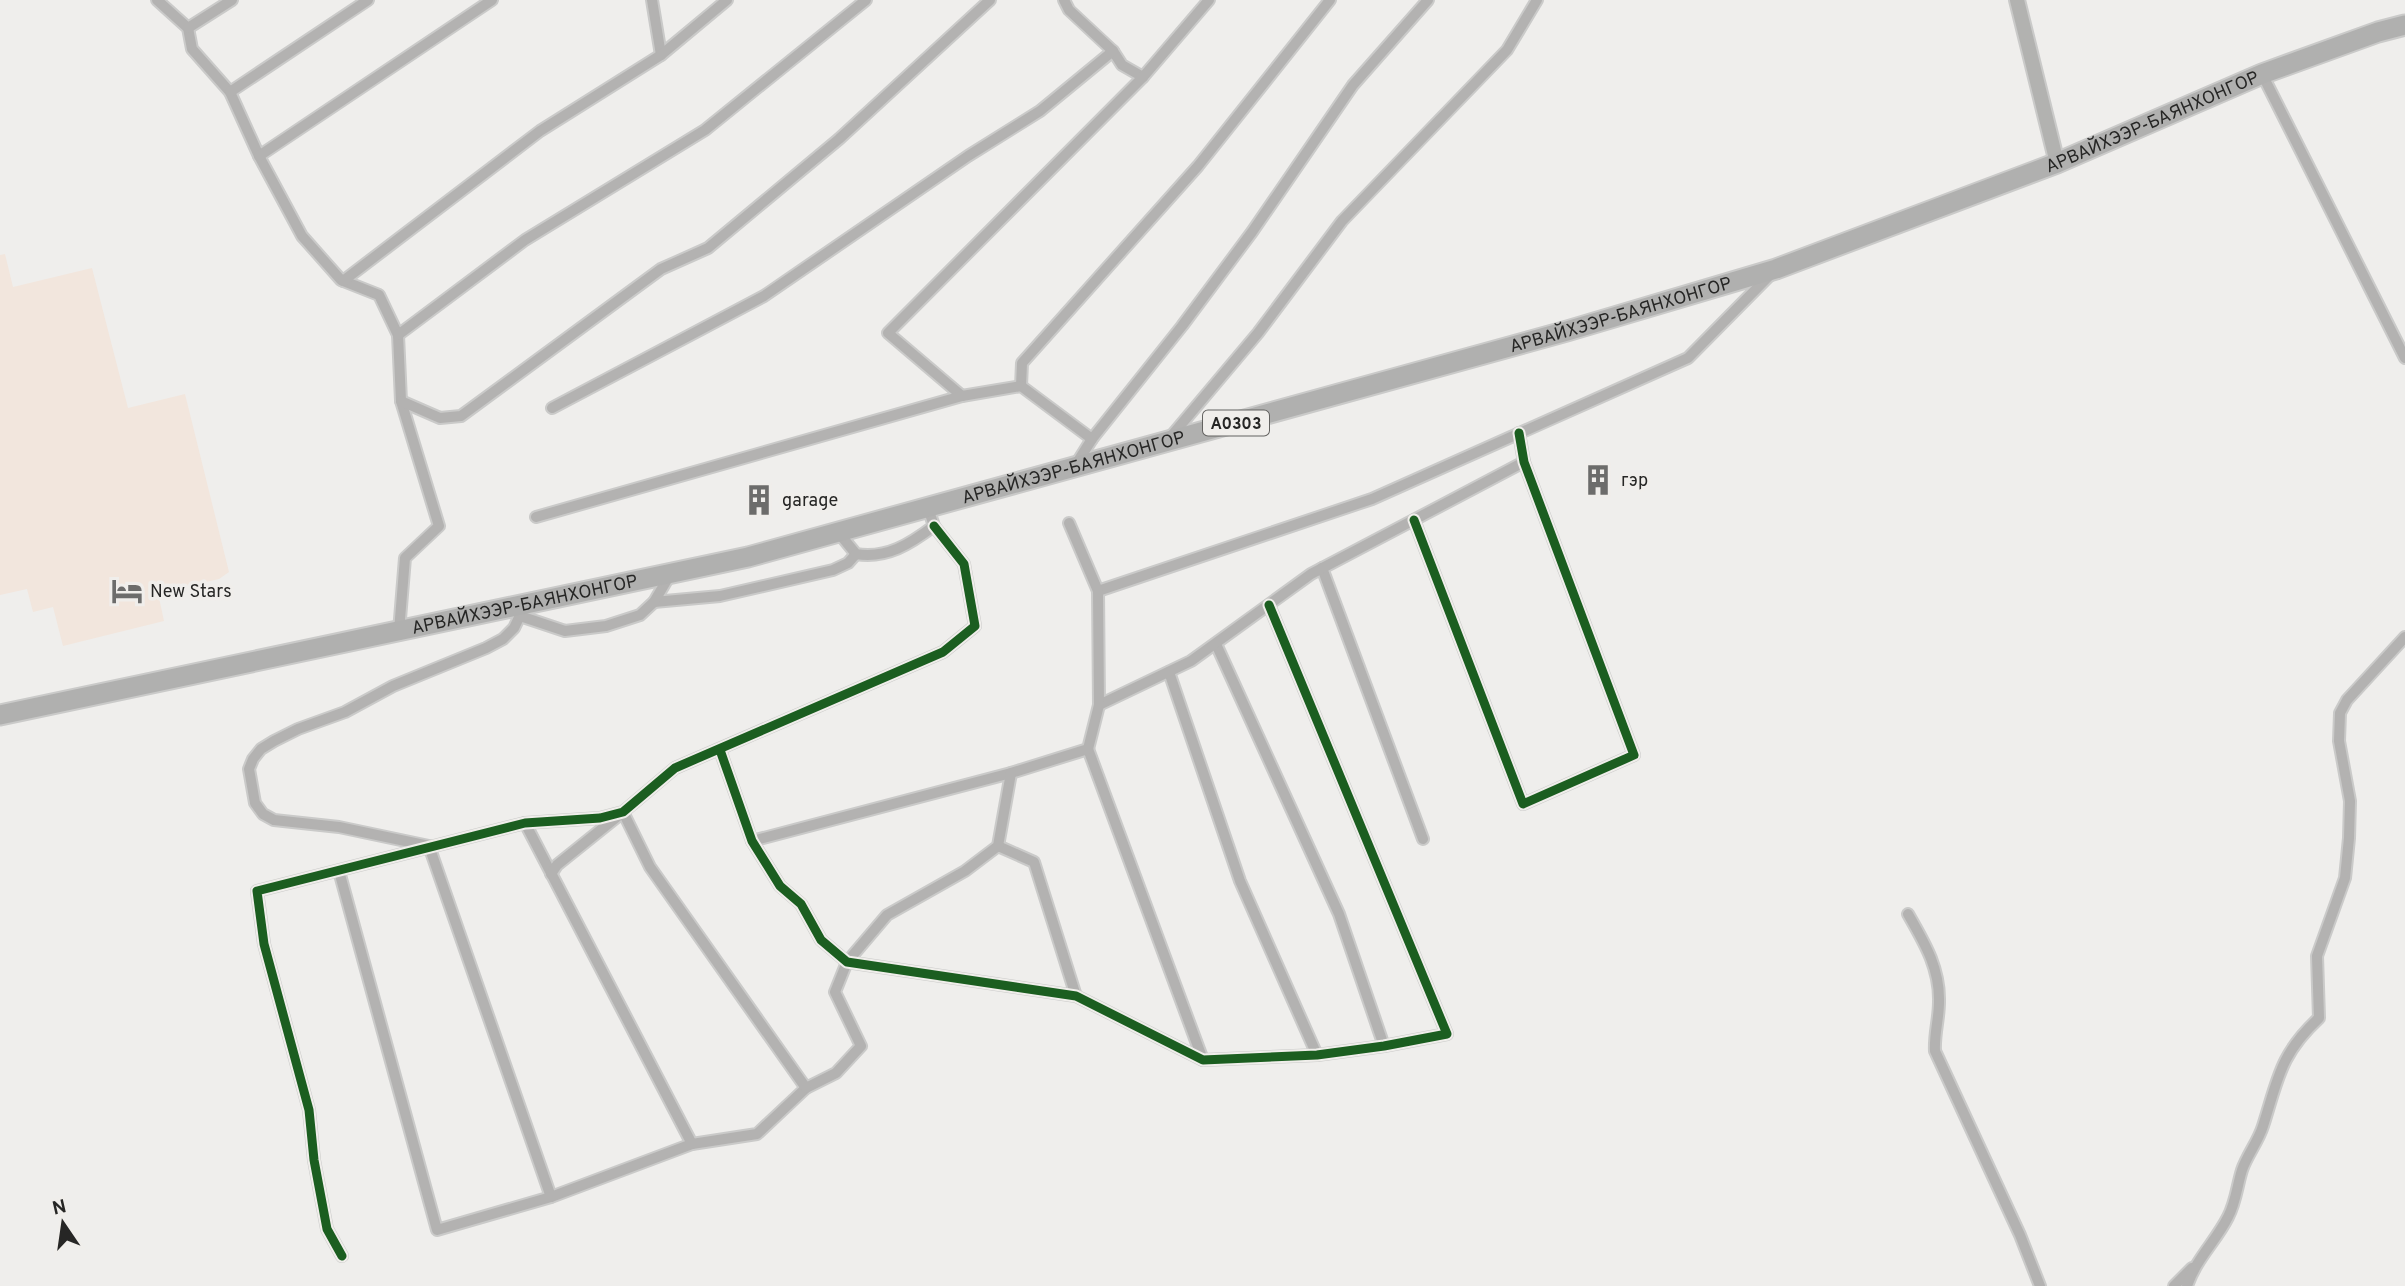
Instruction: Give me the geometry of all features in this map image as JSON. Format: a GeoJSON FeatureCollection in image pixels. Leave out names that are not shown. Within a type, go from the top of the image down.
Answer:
{"type":"FeatureCollection","features":[{"type":"Feature","properties":{"kind":"highway","name":"АРВАЙХЭЭР-БАЯНХОНГОР"},"geometry":{"type":"LineString","coordinates":[[0,715],[399,631],[523,610],[748,557],[838,532],[931,517],[1074,467],[1520,344],[1776,269],[2057,163],[2262,74],[2378,32],[2405,25]]}},
{"type":"Feature","properties":{"kind":"street"},"geometry":{"type":"LineString","coordinates":[[157,0],[188,28],[192,49],[230,92],[259,156],[302,236],[343,281],[379,295],[398,335],[401,401],[439,526],[405,558],[399,631]]}},
{"type":"Feature","properties":{"kind":"street"},"geometry":{"type":"LineString","coordinates":[[188,28],[232,0]]}},
{"type":"Feature","properties":{"kind":"street"},"geometry":{"type":"LineString","coordinates":[[230,92],[368,0]]}},
{"type":"Feature","properties":{"kind":"street"},"geometry":{"type":"LineString","coordinates":[[259,156],[492,0]]}},
{"type":"Feature","properties":{"kind":"street"},"geometry":{"type":"LineString","coordinates":[[652,0],[661,55]]}},
{"type":"Feature","properties":{"kind":"street"},"geometry":{"type":"LineString","coordinates":[[343,281],[540,131],[661,55],[727,0]]}},
{"type":"Feature","properties":{"kind":"street"},"geometry":{"type":"LineString","coordinates":[[398,335],[525,240],[705,130],[866,0]]}},
{"type":"Feature","properties":{"kind":"street"},"geometry":{"type":"LineString","coordinates":[[401,401],[440,418],[461,416],[661,269],[708,248],[839,139],[990,0]]}},
{"type":"Feature","properties":{"kind":"street"},"geometry":{"type":"LineString","coordinates":[[1064,0],[1069,10],[1113,51],[1122,65],[1143,77]]}},
{"type":"Feature","properties":{"kind":"street"},"geometry":{"type":"LineString","coordinates":[[962,396],[888,332],[1143,77],[1209,0]]}},
{"type":"Feature","properties":{"kind":"street"},"geometry":{"type":"LineString","coordinates":[[1021,386],[1023,363],[1198,166],[1330,0]]}},
{"type":"Feature","properties":{"kind":"street"},"geometry":{"type":"LineString","coordinates":[[1074,467],[1092,439],[1182,326],[1252,232],[1353,85],[1428,0]]}},
{"type":"Feature","properties":{"kind":"street"},"geometry":{"type":"LineString","coordinates":[[1166,442],[1258,333],[1342,221],[1507,50],[1537,0]]}},
{"type":"Feature","properties":{"kind":"street"},"geometry":{"type":"LineString","coordinates":[[2017,0],[2057,163]]}},
{"type":"Feature","properties":{"kind":"street"},"geometry":{"type":"LineString","coordinates":[[552,408],[764,296],[968,156],[1041,111],[1113,51]]}},
{"type":"Feature","properties":{"kind":"street"},"geometry":{"type":"LineString","coordinates":[[2262,74],[2405,358]]}},
{"type":"Feature","properties":{"kind":"street"},"geometry":{"type":"LineString","coordinates":[[1098,591],[1372,499],[1688,358],[1776,269]]}},
{"type":"Feature","properties":{"kind":"street"},"geometry":{"type":"LineString","coordinates":[[536,517],[962,396],[1021,386],[1092,439]]}},
{"type":"Feature","properties":{"kind":"street"},"geometry":{"type":"LineString","coordinates":[[1414,520],[1523,804],[1634,755],[1524,462],[1519,433]]}},
{"type":"Feature","properties":{"kind":"street"},"geometry":{"type":"LineString","coordinates":[[1099,705],[1191,661],[1322,568],[1524,462]]}},
{"type":"Feature","properties":{"kind":"street"},"geometry":{"type":"LineString","coordinates":[[551,874],[557,865],[675,768],[943,652],[975,626],[964,564],[931,517],[909,545],[870,556],[856,554],[838,532]]}},
{"type":"Feature","properties":{"kind":"street"},"geometry":{"type":"LineString","coordinates":[[1069,523],[1098,591],[1099,705],[1088,749],[1203,1060]]}},
{"type":"Feature","properties":{"kind":"street"},"geometry":{"type":"LineString","coordinates":[[654,602],[720,596],[833,570],[848,563],[856,554]]}},
{"type":"Feature","properties":{"kind":"street"},"geometry":{"type":"LineString","coordinates":[[1322,568],[1423,839]]}},
{"type":"Feature","properties":{"kind":"street"},"geometry":{"type":"LineString","coordinates":[[429,846],[339,827],[274,820],[263,814],[255,803],[249,769],[253,759],[261,749],[298,729],[345,712],[393,685],[503,639],[514,628],[523,610],[565,631],[606,626],[640,615],[654,602],[671,573]]}},
{"type":"Feature","properties":{"kind":"street"},"geometry":{"type":"LineString","coordinates":[[720,750],[752,841],[780,886],[801,904],[821,940],[846,962],[1076,996],[1203,1060],[1317,1055],[1447,1034],[1269,605]]}},
{"type":"Feature","properties":{"kind":"street"},"geometry":{"type":"LineString","coordinates":[[2174,1286],[2195,1264],[2228,1218],[2238,1192],[2242,1170],[2262,1129],[2286,1056],[2301,1034],[2319,1018],[2317,956],[2345,878],[2349,838],[2350,801],[2339,741],[2340,713],[2347,700],[2405,637]]}},
{"type":"Feature","properties":{"kind":"street"},"geometry":{"type":"LineString","coordinates":[[1216,644],[1339,914],[1384,1046]]}},
{"type":"Feature","properties":{"kind":"street"},"geometry":{"type":"LineString","coordinates":[[1169,672],[1240,881],[1317,1055]]}},
{"type":"Feature","properties":{"kind":"street"},"geometry":{"type":"LineString","coordinates":[[752,841],[1011,773],[1088,749]]}},
{"type":"Feature","properties":{"kind":"street"},"geometry":{"type":"LineString","coordinates":[[339,871],[437,1230],[551,1197],[692,1144],[757,1134],[806,1088],[836,1073],[861,1046],[835,992],[846,962],[887,915],[965,871],[998,846],[1011,773]]}},
{"type":"Feature","properties":{"kind":"street"},"geometry":{"type":"LineString","coordinates":[[342,1256],[327,1229],[314,1160],[309,1110],[264,944],[257,891],[525,823],[600,818],[623,812]]}},
{"type":"Feature","properties":{"kind":"street"},"geometry":{"type":"LineString","coordinates":[[623,812],[650,867],[806,1088]]}},
{"type":"Feature","properties":{"kind":"street"},"geometry":{"type":"LineString","coordinates":[[525,823],[692,1144]]}},
{"type":"Feature","properties":{"kind":"street"},"geometry":{"type":"LineString","coordinates":[[429,846],[551,1197]]}},
{"type":"Feature","properties":{"kind":"street"},"geometry":{"type":"LineString","coordinates":[[998,846],[1034,862],[1076,996]]}},
{"type":"Feature","properties":{"kind":"street"},"geometry":{"type":"LineString","coordinates":[[1908,914],[1932,958],[1938,980],[1940,1003],[1934,1037],[1935,1051],[2020,1235],[2040,1286]]}},
{"type":"Feature","properties":{"kind":"street"},"geometry":{"type":"LineString","coordinates":[[2187,1286],[2195,1264]]}},
{"type":"Feature","properties":{"kind":"shaded area"},"geometry":{"type":"Polygon","coordinates":[[[5,254],[13,287],[92,268],[128,408],[185,394],[229,572],[219,579],[158,593],[164,621],[63,646],[53,607],[33,612],[27,589],[0,595],[0,255],[5,254]]]}},
{"type":"Feature","properties":{"kind":"cycle path"},"geometry":{"type":"LineString","coordinates":[[1414,520],[1523,804],[1634,755],[1524,462],[1519,433]]}},
{"type":"Feature","properties":{"kind":"cycle path"},"geometry":{"type":"LineString","coordinates":[[342,1256],[327,1229],[314,1160],[309,1110],[264,944],[257,891],[525,823],[600,818],[623,812],[675,768],[943,652],[975,626],[964,564],[934,526]]}},
{"type":"Feature","properties":{"kind":"cycle path"},"geometry":{"type":"LineString","coordinates":[[720,750],[752,841],[780,886],[801,904],[821,940],[847,962],[1076,996],[1203,1060],[1317,1055],[1447,1034],[1269,605]]}},
{"type":"Feature","properties":{"kind":"place","name":"гэр"},"geometry":{"type":"Point","coordinates":[1598,480]}},
{"type":"Feature","properties":{"kind":"place","name":"garage"},"geometry":{"type":"Point","coordinates":[759,500]}},
{"type":"Feature","properties":{"kind":"place","name":"New Stars"},"geometry":{"type":"Point","coordinates":[127,591]}}]}
